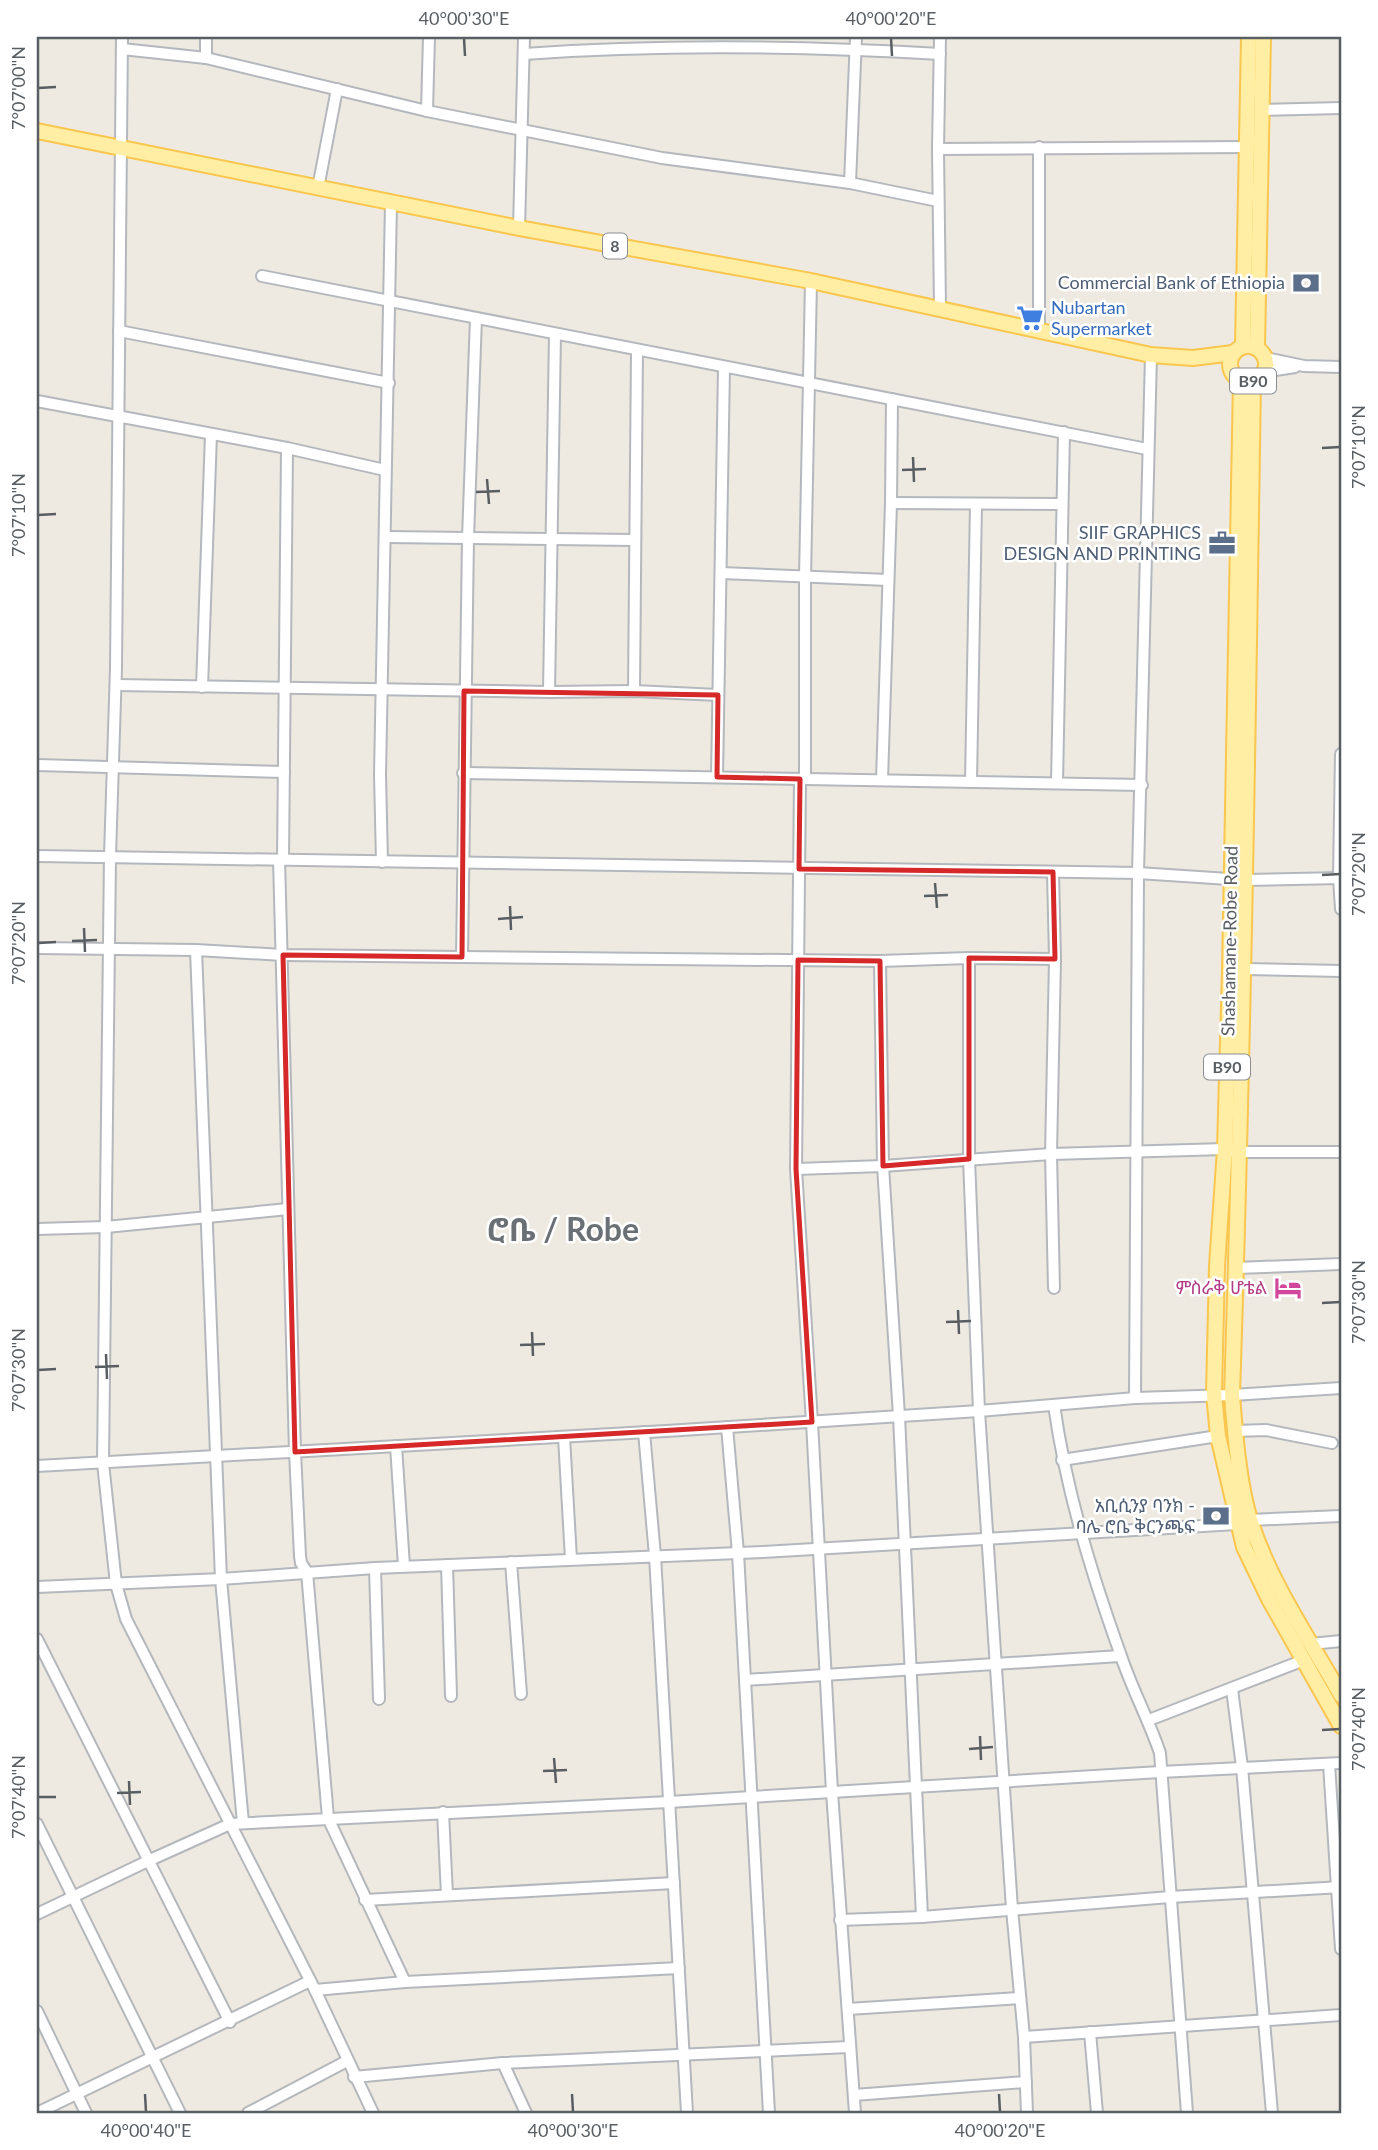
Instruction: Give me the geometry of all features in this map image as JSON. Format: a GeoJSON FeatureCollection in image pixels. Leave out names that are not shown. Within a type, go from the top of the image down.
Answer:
{"type":"FeatureCollection","features":[{"type":"Feature","properties":{"kind":"main road"},"geometry":{"type":"LineString","coordinates":[[1249,37],[1249,364]]}},
{"type":"Feature","properties":{"kind":"main road"},"geometry":{"type":"LineString","coordinates":[[1249,364],[1262,110],[1263,37]]}},
{"type":"Feature","properties":{"kind":"main road","name":"8"},"geometry":{"type":"LineString","coordinates":[[37,131],[519,228],[811,281],[1151,355],[1249,364]]}},
{"type":"Feature","properties":{"kind":"main road","name":"Shashamane-Robe Road"},"geometry":{"type":"LineString","coordinates":[[1249,364],[1232,1150],[1236,1269],[1232,1395],[1244,1547],[1269,1599],[1341,1726]]}},
{"type":"Feature","properties":{"kind":"main road","name":"Shashamane-Robe Road"},"geometry":{"type":"LineString","coordinates":[[1237,879],[1244,969],[1232,1150],[1217,1266],[1214,1394],[1218,1436],[1244,1522],[1341,1695]]}},
{"type":"Feature","properties":{"kind":"street"},"geometry":{"type":"LineString","coordinates":[[206,37],[206,58]]}},
{"type":"Feature","properties":{"kind":"street"},"geometry":{"type":"LineString","coordinates":[[428,111],[429,37]]}},
{"type":"Feature","properties":{"kind":"street"},"geometry":{"type":"LineString","coordinates":[[519,228],[524,37]]}},
{"type":"Feature","properties":{"kind":"street"},"geometry":{"type":"LineString","coordinates":[[850,183],[856,37]]}},
{"type":"Feature","properties":{"kind":"street"},"geometry":{"type":"LineString","coordinates":[[940,37],[940,308]]}},
{"type":"Feature","properties":{"kind":"street"},"geometry":{"type":"LineString","coordinates":[[524,54],[620,42],[940,54]]}},
{"type":"Feature","properties":{"kind":"street"},"geometry":{"type":"LineString","coordinates":[[373,2113],[313,1986],[126,1619],[116,1584],[103,1463],[110,856],[116,685],[122,43],[206,58],[522,131],[662,158],[850,183],[938,201]]}},
{"type":"Feature","properties":{"kind":"street"},"geometry":{"type":"LineString","coordinates":[[318,188],[337,89]]}},
{"type":"Feature","properties":{"kind":"street"},"geometry":{"type":"LineString","coordinates":[[1262,110],[1341,108]]}},
{"type":"Feature","properties":{"kind":"street"},"geometry":{"type":"LineString","coordinates":[[1039,147],[1039,331]]}},
{"type":"Feature","properties":{"kind":"street"},"geometry":{"type":"LineString","coordinates":[[938,149],[1247,147]]}},
{"type":"Feature","properties":{"kind":"street"},"geometry":{"type":"LineString","coordinates":[[382,862],[385,470],[391,203]]}},
{"type":"Feature","properties":{"kind":"street"},"geometry":{"type":"LineString","coordinates":[[262,276],[1147,449]]}},
{"type":"Feature","properties":{"kind":"street"},"geometry":{"type":"LineString","coordinates":[[811,281],[796,1169],[832,1792],[855,2113]]}},
{"type":"Feature","properties":{"kind":"street"},"geometry":{"type":"LineString","coordinates":[[461,957],[464,691],[476,318]]}},
{"type":"Feature","properties":{"kind":"street"},"geometry":{"type":"LineString","coordinates":[[119,331],[388,383]]}},
{"type":"Feature","properties":{"kind":"street"},"geometry":{"type":"LineString","coordinates":[[549,692],[555,334]]}},
{"type":"Feature","properties":{"kind":"street"},"geometry":{"type":"LineString","coordinates":[[634,691],[637,350]]}},
{"type":"Feature","properties":{"kind":"street"},"geometry":{"type":"LineString","coordinates":[[1135,1398],[1138,873],[1151,355]]}},
{"type":"Feature","properties":{"kind":"street"},"geometry":{"type":"LineString","coordinates":[[1249,364],[1341,367]]}},
{"type":"Feature","properties":{"kind":"street"},"geometry":{"type":"LineString","coordinates":[[717,777],[724,366]]}},
{"type":"Feature","properties":{"kind":"street"},"geometry":{"type":"LineString","coordinates":[[882,780],[892,399]]}},
{"type":"Feature","properties":{"kind":"street"},"geometry":{"type":"LineString","coordinates":[[37,401],[385,470]]}},
{"type":"Feature","properties":{"kind":"street"},"geometry":{"type":"LineString","coordinates":[[1057,783],[1064,432]]}},
{"type":"Feature","properties":{"kind":"street"},"geometry":{"type":"LineString","coordinates":[[202,687],[211,434]]}},
{"type":"Feature","properties":{"kind":"street"},"geometry":{"type":"LineString","coordinates":[[288,449],[281,860],[282,955],[300,1556],[307,1573],[328,1818],[405,1983]]}},
{"type":"Feature","properties":{"kind":"street"},"geometry":{"type":"LineString","coordinates":[[891,503],[1062,504]]}},
{"type":"Feature","properties":{"kind":"street"},"geometry":{"type":"LineString","coordinates":[[971,782],[976,504]]}},
{"type":"Feature","properties":{"kind":"street"},"geometry":{"type":"LineString","coordinates":[[386,537],[635,540]]}},
{"type":"Feature","properties":{"kind":"street"},"geometry":{"type":"LineString","coordinates":[[721,573],[888,580]]}},
{"type":"Feature","properties":{"kind":"street"},"geometry":{"type":"LineString","coordinates":[[116,685],[634,691],[718,695]]}},
{"type":"Feature","properties":{"kind":"street"},"geometry":{"type":"LineString","coordinates":[[1341,754],[1341,909]]}},
{"type":"Feature","properties":{"kind":"street"},"geometry":{"type":"LineString","coordinates":[[37,765],[284,772]]}},
{"type":"Feature","properties":{"kind":"street"},"geometry":{"type":"LineString","coordinates":[[463,773],[1142,785]]}},
{"type":"Feature","properties":{"kind":"street"},"geometry":{"type":"LineString","coordinates":[[37,856],[1138,873],[1237,879],[1340,878]]}},
{"type":"Feature","properties":{"kind":"street"},"geometry":{"type":"LineString","coordinates":[[1053,872],[1055,960],[1051,1154],[1054,1288]]}},
{"type":"Feature","properties":{"kind":"street"},"geometry":{"type":"LineString","coordinates":[[37,948],[196,950],[282,955],[880,961],[970,958],[1055,960]]}},
{"type":"Feature","properties":{"kind":"street"},"geometry":{"type":"LineString","coordinates":[[196,950],[214,1456],[221,1578],[243,1824]]}},
{"type":"Feature","properties":{"kind":"street"},"geometry":{"type":"LineString","coordinates":[[970,958],[970,1159],[979,1411],[1012,1909],[1024,2036],[1027,2113]]}},
{"type":"Feature","properties":{"kind":"street"},"geometry":{"type":"LineString","coordinates":[[880,961],[883,1166],[899,1416],[922,1917]]}},
{"type":"Feature","properties":{"kind":"street"},"geometry":{"type":"LineString","coordinates":[[1244,969],[1341,971]]}},
{"type":"Feature","properties":{"kind":"street"},"geometry":{"type":"LineString","coordinates":[[796,1169],[1136,1150],[1341,1152]]}},
{"type":"Feature","properties":{"kind":"street"},"geometry":{"type":"LineString","coordinates":[[37,1229],[106,1227],[288,1209]]}},
{"type":"Feature","properties":{"kind":"street"},"geometry":{"type":"LineString","coordinates":[[1236,1269],[1341,1264]]}},
{"type":"Feature","properties":{"kind":"street"},"geometry":{"type":"LineString","coordinates":[[37,1466],[564,1437],[979,1411],[1135,1398],[1341,1388]]}},
{"type":"Feature","properties":{"kind":"street"},"geometry":{"type":"LineString","coordinates":[[1054,1405],[1062,1460],[1080,1531],[1120,1656],[1149,1720],[1160,1753],[1187,2113]]}},
{"type":"Feature","properties":{"kind":"street"},"geometry":{"type":"LineString","coordinates":[[727,1427],[738,1553],[769,2113]]}},
{"type":"Feature","properties":{"kind":"street"},"geometry":{"type":"LineString","coordinates":[[1235,1431],[1266,1430],[1332,1443]]}},
{"type":"Feature","properties":{"kind":"street"},"geometry":{"type":"LineString","coordinates":[[644,1432],[655,1556],[687,2113]]}},
{"type":"Feature","properties":{"kind":"street"},"geometry":{"type":"LineString","coordinates":[[1062,1460],[1218,1436]]}},
{"type":"Feature","properties":{"kind":"street"},"geometry":{"type":"LineString","coordinates":[[564,1437],[570,1559]]}},
{"type":"Feature","properties":{"kind":"street"},"geometry":{"type":"LineString","coordinates":[[397,1446],[404,1566]]}},
{"type":"Feature","properties":{"kind":"street"},"geometry":{"type":"LineString","coordinates":[[37,1587],[375,1567],[738,1553],[1341,1516]]}},
{"type":"Feature","properties":{"kind":"street"},"geometry":{"type":"LineString","coordinates":[[511,1562],[521,1694]]}},
{"type":"Feature","properties":{"kind":"street"},"geometry":{"type":"LineString","coordinates":[[447,1565],[451,1696]]}},
{"type":"Feature","properties":{"kind":"street"},"geometry":{"type":"LineString","coordinates":[[375,1567],[379,1699]]}},
{"type":"Feature","properties":{"kind":"street"},"geometry":{"type":"LineString","coordinates":[[37,1639],[230,2022]]}},
{"type":"Feature","properties":{"kind":"street"},"geometry":{"type":"LineString","coordinates":[[1311,1644],[1341,1641]]}},
{"type":"Feature","properties":{"kind":"street"},"geometry":{"type":"LineString","coordinates":[[745,1680],[1120,1656]]}},
{"type":"Feature","properties":{"kind":"street"},"geometry":{"type":"LineString","coordinates":[[1149,1720],[1304,1660]]}},
{"type":"Feature","properties":{"kind":"street"},"geometry":{"type":"LineString","coordinates":[[1232,1689],[1242,1767],[1272,2113]]}},
{"type":"Feature","properties":{"kind":"street"},"geometry":{"type":"LineString","coordinates":[[37,1914],[230,1824],[669,1802],[1341,1763]]}},
{"type":"Feature","properties":{"kind":"street"},"geometry":{"type":"LineString","coordinates":[[1329,1764],[1341,1949]]}},
{"type":"Feature","properties":{"kind":"street"},"geometry":{"type":"LineString","coordinates":[[443,1812],[447,1895]]}},
{"type":"Feature","properties":{"kind":"street"},"geometry":{"type":"LineString","coordinates":[[37,1824],[180,2113]]}},
{"type":"Feature","properties":{"kind":"street"},"geometry":{"type":"LineString","coordinates":[[365,1900],[674,1883]]}},
{"type":"Feature","properties":{"kind":"street"},"geometry":{"type":"LineString","coordinates":[[840,1920],[922,1917],[1170,1897],[1339,1887]]}},
{"type":"Feature","properties":{"kind":"street"},"geometry":{"type":"LineString","coordinates":[[37,2113],[313,1986],[679,1968]]}},
{"type":"Feature","properties":{"kind":"street"},"geometry":{"type":"LineString","coordinates":[[848,2009],[1020,1998]]}},
{"type":"Feature","properties":{"kind":"street"},"geometry":{"type":"LineString","coordinates":[[37,2011],[86,2113]]}},
{"type":"Feature","properties":{"kind":"street"},"geometry":{"type":"LineString","coordinates":[[1024,2036],[1341,2015]]}},
{"type":"Feature","properties":{"kind":"street"},"geometry":{"type":"LineString","coordinates":[[1090,2032],[1097,2113]]}},
{"type":"Feature","properties":{"kind":"street"},"geometry":{"type":"LineString","coordinates":[[354,2077],[503,2063],[849,2047]]}},
{"type":"Feature","properties":{"kind":"street"},"geometry":{"type":"LineString","coordinates":[[248,2113],[271,2108],[347,2061]]}},
{"type":"Feature","properties":{"kind":"street"},"geometry":{"type":"LineString","coordinates":[[503,2063],[526,2113]]}},
{"type":"Feature","properties":{"kind":"street"},"geometry":{"type":"LineString","coordinates":[[854,2095],[1026,2082]]}},
{"type":"Feature","properties":{"kind":"highlighted area"},"geometry":{"type":"Polygon","coordinates":[[[464,691],[718,695],[717,777],[800,779],[799,869],[1053,872],[1055,959],[969,958],[969,1159],[883,1166],[880,961],[798,960],[796,1169],[812,1422],[295,1452],[283,955],[462,957],[464,691]]]}},
{"type":"Feature","properties":{"kind":"place","name":"Commercial Bank of Ethiopia"},"geometry":{"type":"Point","coordinates":[1306,283]}},
{"type":"Feature","properties":{"kind":"place","name":"Nubartan Supermarket"},"geometry":{"type":"Point","coordinates":[1030,318]}},
{"type":"Feature","properties":{"kind":"place","name":"SIIF GRAPHICS DESIGN AND PRINTING"},"geometry":{"type":"Point","coordinates":[1222,543]}},
{"type":"Feature","properties":{"kind":"place","name":"ምስራቅ ሆቴል"},"geometry":{"type":"Point","coordinates":[1288,1288]}},
{"type":"Feature","properties":{"kind":"place","name":"አቢሲንያ ባንክ - ባሌ ሮቤ ቅርንጫፍ"},"geometry":{"type":"Point","coordinates":[1216,1516]}},
{"type":"Feature","properties":{"kind":"district","name":"ሮቤ / Robe"},"geometry":{"type":"Point","coordinates":[563,1230]}}]}
